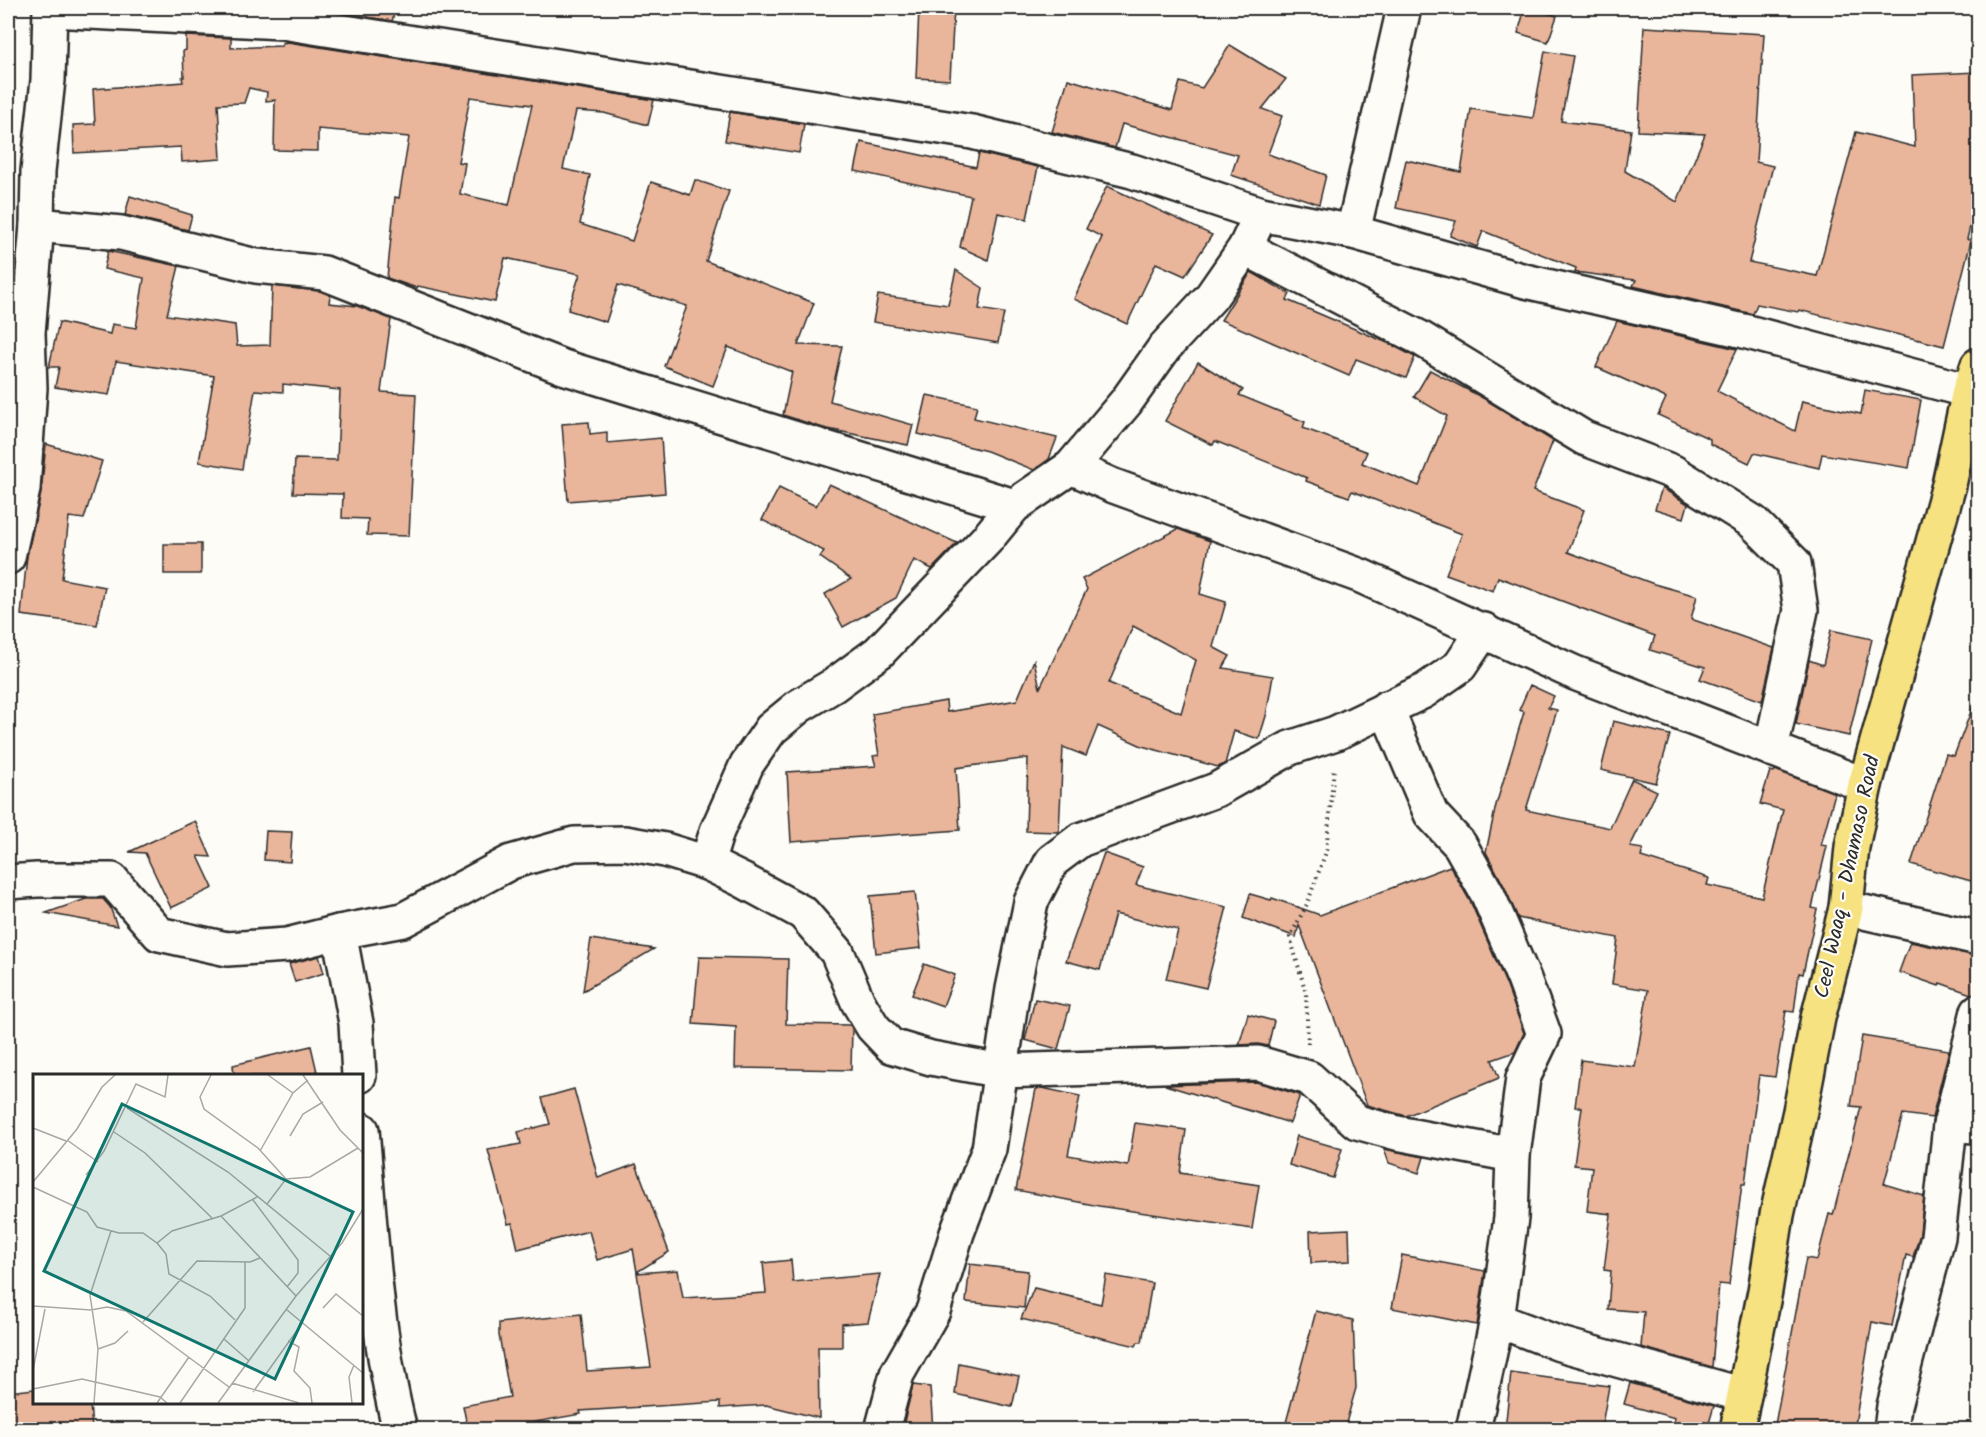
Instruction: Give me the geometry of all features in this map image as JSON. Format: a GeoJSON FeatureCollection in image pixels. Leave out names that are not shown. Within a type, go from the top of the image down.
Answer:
{"type":"FeatureCollection","features":[{"type":"Feature","properties":{"kind":"main road","name":"Ceel Waaq - Dhamaso Road"},"geometry":{"type":"LineString","coordinates":[[1737,1430],[1765,1290],[1777,1215],[1818,1018],[1846,908],[1852,847],[1865,785],[1949,485],[1974,378]]}},
{"type":"Feature","properties":{"kind":"street"},"geometry":{"type":"LineString","coordinates":[[1353,232],[1404,8]]}},
{"type":"Feature","properties":{"kind":"street"},"geometry":{"type":"LineString","coordinates":[[8,557],[15,487],[30,388],[28,333],[37,225],[38,171],[48,80],[50,9],[282,22],[972,132],[1132,171],[1261,214],[1353,232],[1525,281],[1744,331],[1974,378]]}},
{"type":"Feature","properties":{"kind":"street"},"geometry":{"type":"LineString","coordinates":[[707,863],[717,831],[747,764],[771,729],[799,706],[834,685],[879,652],[987,539],[1014,506],[1071,466],[1126,402],[1165,347],[1211,297],[1245,248],[1261,214]]}},
{"type":"Feature","properties":{"kind":"street"},"geometry":{"type":"LineString","coordinates":[[37,225],[121,233],[255,266],[324,273],[563,367],[1014,506]]}},
{"type":"Feature","properties":{"kind":"street"},"geometry":{"type":"LineString","coordinates":[[1245,248],[1420,338],[1584,438],[1673,472],[1753,522],[1794,563],[1801,610],[1771,749]]}},
{"type":"Feature","properties":{"kind":"street"},"geometry":{"type":"LineString","coordinates":[[1071,466],[1111,485],[1361,576],[1575,673],[1865,785]]}},
{"type":"Feature","properties":{"kind":"street"},"geometry":{"type":"LineString","coordinates":[[882,1430],[897,1374],[933,1311],[957,1233],[989,1149],[1013,989],[1031,902],[1052,861],[1080,840],[1216,790],[1290,748],[1336,733],[1424,691],[1460,666],[1484,630]]}},
{"type":"Feature","properties":{"kind":"street"},"geometry":{"type":"LineString","coordinates":[[1386,708],[1431,814],[1460,845],[1488,895],[1524,979],[1544,1034],[1523,1078],[1513,1155],[1511,1218],[1497,1320],[1473,1430]]}},
{"type":"Feature","properties":{"kind":"street"},"geometry":{"type":"LineString","coordinates":[[8,882],[112,880],[159,934],[227,949],[286,945],[403,920],[511,862],[574,844],[625,843],[665,850],[707,863],[803,913],[837,952],[858,1002],[873,1027],[891,1046],[954,1063],[1001,1071],[1257,1063],[1309,1078],[1357,1122],[1397,1133],[1513,1155]]}},
{"type":"Feature","properties":{"kind":"street"},"geometry":{"type":"LineString","coordinates":[[1846,908],[1978,938]]}},
{"type":"Feature","properties":{"kind":"street"},"geometry":{"type":"LineString","coordinates":[[339,932],[356,1023],[359,1074]]}},
{"type":"Feature","properties":{"kind":"street"},"geometry":{"type":"LineString","coordinates":[[1891,1430],[1894,1407],[1964,1125],[1978,1011]]}},
{"type":"Feature","properties":{"kind":"street"},"geometry":{"type":"LineString","coordinates":[[363,1140],[382,1335],[393,1405],[400,1430]]}},
{"type":"Feature","properties":{"kind":"street"},"geometry":{"type":"LineString","coordinates":[[1497,1320],[1560,1344],[1744,1395]]}},
{"type":"Feature","properties":{"kind":"path"},"geometry":{"type":"LineString","coordinates":[[1309,1078],[1306,993],[1290,937],[1307,904],[1326,852],[1336,733]]}},
{"type":"Feature","properties":{"kind":"building"},"geometry":{"type":"Polygon","coordinates":[[[310,8],[396,8],[392,21],[310,8]]]}},
{"type":"Feature","properties":{"kind":"building"},"geometry":{"type":"Polygon","coordinates":[[[919,8],[954,8],[950,80],[916,78],[919,8]]]}},
{"type":"Feature","properties":{"kind":"building"},"geometry":{"type":"Polygon","coordinates":[[[1525,8],[1557,16],[1548,42],[1518,33],[1525,8]]]}},
{"type":"Feature","properties":{"kind":"building"},"geometry":{"type":"Polygon","coordinates":[[[1644,27],[1764,34],[1756,162],[1773,166],[1749,262],[1817,276],[1856,132],[1915,147],[1912,75],[1978,72],[1978,193],[1967,239],[1971,241],[1944,346],[1799,310],[1798,312],[1757,304],[1753,314],[1633,286],[1636,280],[1575,272],[1576,268],[1483,231],[1477,247],[1450,236],[1456,221],[1396,208],[1406,160],[1461,172],[1471,109],[1533,118],[1545,51],[1573,56],[1561,121],[1631,130],[1625,171],[1677,202],[1705,134],[1638,131],[1644,27]]]}},
{"type":"Feature","properties":{"kind":"building"},"geometry":{"type":"Polygon","coordinates":[[[186,36],[231,38],[231,48],[282,46],[282,43],[288,42],[654,100],[648,125],[604,113],[576,111],[563,169],[590,175],[580,224],[632,241],[651,182],[690,195],[695,180],[729,191],[706,261],[814,303],[798,345],[842,346],[830,401],[913,425],[908,445],[823,428],[783,415],[792,372],[728,347],[713,386],[664,366],[687,306],[618,285],[606,322],[568,310],[580,274],[505,258],[495,302],[418,286],[417,288],[387,278],[395,197],[399,198],[409,137],[318,129],[318,151],[274,150],[275,100],[266,101],[267,92],[249,88],[244,103],[218,104],[221,159],[182,162],[181,147],[74,153],[73,125],[95,124],[93,89],[183,82],[183,51],[186,50],[186,36]],[[470,97],[458,162],[465,163],[460,194],[509,205],[532,105],[470,97]]]}},
{"type":"Feature","properties":{"kind":"building"},"geometry":{"type":"Polygon","coordinates":[[[1230,45],[1286,79],[1262,109],[1282,116],[1268,154],[1326,175],[1319,204],[1231,175],[1238,155],[1122,124],[1115,148],[1052,132],[1068,79],[1172,110],[1180,82],[1202,88],[1230,45]]]}},
{"type":"Feature","properties":{"kind":"building"},"geometry":{"type":"Polygon","coordinates":[[[730,112],[804,124],[799,153],[725,141],[730,112]]]}},
{"type":"Feature","properties":{"kind":"building"},"geometry":{"type":"Polygon","coordinates":[[[861,142],[976,167],[979,153],[1038,167],[1027,219],[998,213],[988,260],[960,247],[971,196],[855,171],[861,142]]]}},
{"type":"Feature","properties":{"kind":"building"},"geometry":{"type":"Polygon","coordinates":[[[1107,186],[1212,235],[1185,276],[1156,263],[1127,324],[1074,299],[1102,237],[1086,229],[1107,186]]]}},
{"type":"Feature","properties":{"kind":"building"},"geometry":{"type":"Polygon","coordinates":[[[130,196],[192,215],[188,230],[125,215],[130,196]]]}},
{"type":"Feature","properties":{"kind":"building"},"geometry":{"type":"Polygon","coordinates":[[[108,251],[179,266],[167,315],[235,325],[237,346],[270,345],[272,286],[320,291],[330,295],[329,303],[357,306],[391,319],[381,392],[416,394],[409,536],[367,535],[368,519],[342,518],[343,494],[293,493],[295,459],[337,460],[340,390],[283,384],[283,392],[255,390],[242,469],[199,462],[214,376],[116,361],[109,395],[55,387],[59,367],[49,367],[59,322],[110,334],[112,324],[136,328],[144,278],[104,269],[108,251]]]}},
{"type":"Feature","properties":{"kind":"building"},"geometry":{"type":"Polygon","coordinates":[[[956,270],[983,288],[979,309],[1004,313],[998,343],[873,322],[878,295],[948,305],[956,270]]]}},
{"type":"Feature","properties":{"kind":"building"},"geometry":{"type":"Polygon","coordinates":[[[1251,272],[1290,294],[1287,300],[1415,357],[1406,378],[1356,359],[1349,376],[1221,320],[1251,272]]]}},
{"type":"Feature","properties":{"kind":"building"},"geometry":{"type":"Polygon","coordinates":[[[1617,321],[1737,349],[1717,391],[1795,431],[1802,401],[1861,414],[1865,390],[1921,400],[1909,468],[1822,454],[1819,468],[1754,453],[1749,463],[1710,444],[1710,439],[1658,415],[1666,398],[1596,367],[1617,321]]]}},
{"type":"Feature","properties":{"kind":"building"},"geometry":{"type":"Polygon","coordinates":[[[1198,362],[1243,390],[1239,395],[1305,422],[1303,428],[1367,452],[1362,463],[1419,486],[1447,416],[1414,397],[1430,370],[1483,398],[1553,441],[1533,491],[1584,510],[1568,552],[1654,584],[1697,596],[1691,619],[1774,648],[1762,701],[1700,679],[1705,667],[1650,650],[1655,636],[1498,577],[1493,591],[1446,574],[1462,534],[1352,491],[1349,497],[1306,481],[1307,478],[1215,441],[1213,445],[1165,421],[1198,362]]]}},
{"type":"Feature","properties":{"kind":"building"},"geometry":{"type":"Polygon","coordinates":[[[927,395],[977,406],[974,418],[1057,438],[1049,459],[1034,470],[987,451],[918,434],[927,395]]]}},
{"type":"Feature","properties":{"kind":"building"},"geometry":{"type":"Polygon","coordinates":[[[589,422],[590,434],[607,432],[607,443],[661,438],[665,493],[568,501],[562,424],[589,422]]]}},
{"type":"Feature","properties":{"kind":"building"},"geometry":{"type":"Polygon","coordinates":[[[46,444],[102,461],[84,519],[69,517],[62,579],[105,587],[97,625],[21,615],[27,556],[41,493],[46,444]]]}},
{"type":"Feature","properties":{"kind":"building"},"geometry":{"type":"Polygon","coordinates":[[[829,484],[957,543],[932,569],[914,560],[896,598],[843,627],[825,594],[851,579],[820,557],[824,551],[762,520],[779,488],[816,506],[829,484]]]}},
{"type":"Feature","properties":{"kind":"building"},"geometry":{"type":"Polygon","coordinates":[[[1662,488],[1688,504],[1684,518],[1655,509],[1662,488]]]}},
{"type":"Feature","properties":{"kind":"building"},"geometry":{"type":"Polygon","coordinates":[[[1178,529],[1210,541],[1200,594],[1226,602],[1213,647],[1230,656],[1223,668],[1273,676],[1266,716],[1259,739],[1234,731],[1225,764],[1218,767],[1142,746],[1098,726],[1086,756],[1063,747],[1059,832],[1026,831],[1028,758],[956,768],[960,830],[791,842],[787,772],[876,766],[873,756],[879,755],[872,714],[946,701],[947,712],[1017,700],[1034,660],[1040,688],[1087,589],[1082,579],[1178,529]],[[1133,626],[1109,683],[1181,713],[1196,660],[1133,626]]]}},
{"type":"Feature","properties":{"kind":"building"},"geometry":{"type":"Polygon","coordinates":[[[164,544],[201,544],[201,574],[164,574],[164,544]]]}},
{"type":"Feature","properties":{"kind":"building"},"geometry":{"type":"Polygon","coordinates":[[[1831,630],[1872,639],[1849,736],[1796,724],[1809,660],[1823,665],[1831,630]]]}},
{"type":"Feature","properties":{"kind":"building"},"geometry":{"type":"Polygon","coordinates":[[[1530,685],[1554,696],[1548,708],[1557,710],[1526,810],[1610,828],[1632,779],[1657,791],[1630,847],[1643,849],[1641,857],[1709,878],[1707,885],[1762,897],[1783,810],[1760,804],[1770,771],[1775,770],[1835,793],[1821,845],[1827,846],[1812,908],[1817,909],[1803,974],[1799,973],[1794,1012],[1786,1011],[1775,1077],[1759,1075],[1729,1285],[1719,1284],[1712,1367],[1641,1347],[1644,1312],[1608,1309],[1611,1271],[1604,1270],[1611,1214],[1587,1211],[1592,1167],[1574,1165],[1582,1107],[1575,1107],[1581,1060],[1635,1067],[1648,990],[1612,984],[1618,938],[1518,918],[1486,852],[1496,805],[1524,712],[1519,710],[1530,685]]]}},
{"type":"Feature","properties":{"kind":"building"},"geometry":{"type":"Polygon","coordinates":[[[1976,698],[1978,698],[1978,883],[1911,864],[1946,754],[1954,756],[1976,698]]]}},
{"type":"Feature","properties":{"kind":"building"},"geometry":{"type":"Polygon","coordinates":[[[1613,721],[1670,735],[1656,783],[1601,770],[1613,721]]]}},
{"type":"Feature","properties":{"kind":"building"},"geometry":{"type":"Polygon","coordinates":[[[195,821],[211,857],[198,856],[213,888],[171,908],[145,853],[129,852],[195,821]]]}},
{"type":"Feature","properties":{"kind":"building"},"geometry":{"type":"Polygon","coordinates":[[[266,831],[292,832],[290,862],[264,860],[266,831]]]}},
{"type":"Feature","properties":{"kind":"building"},"geometry":{"type":"Polygon","coordinates":[[[1104,853],[1143,867],[1136,885],[1227,907],[1206,988],[1166,979],[1178,930],[1115,914],[1100,970],[1066,961],[1104,853]]]}},
{"type":"Feature","properties":{"kind":"building"},"geometry":{"type":"Polygon","coordinates":[[[1450,866],[1471,903],[1507,986],[1524,1033],[1515,1052],[1492,1060],[1499,1078],[1406,1116],[1367,1105],[1299,925],[1296,937],[1243,918],[1250,894],[1271,900],[1272,898],[1320,915],[1450,866]]]}},
{"type":"Feature","properties":{"kind":"building"},"geometry":{"type":"Polygon","coordinates":[[[915,892],[921,948],[876,953],[870,896],[915,892]]]}},
{"type":"Feature","properties":{"kind":"building"},"geometry":{"type":"Polygon","coordinates":[[[86,899],[103,899],[110,907],[117,926],[46,913],[86,899]]]}},
{"type":"Feature","properties":{"kind":"building"},"geometry":{"type":"Polygon","coordinates":[[[591,939],[654,949],[583,991],[591,939]]]}},
{"type":"Feature","properties":{"kind":"building"},"geometry":{"type":"Polygon","coordinates":[[[1910,942],[1978,956],[1978,993],[1971,994],[1940,983],[1939,986],[1899,972],[1910,942]]]}},
{"type":"Feature","properties":{"kind":"building"},"geometry":{"type":"Polygon","coordinates":[[[319,956],[324,973],[295,982],[289,964],[319,956]]]}},
{"type":"Feature","properties":{"kind":"building"},"geometry":{"type":"Polygon","coordinates":[[[699,957],[788,959],[786,1024],[850,1025],[852,1028],[851,1070],[735,1068],[736,1027],[693,1024],[699,957]]]}},
{"type":"Feature","properties":{"kind":"building"},"geometry":{"type":"Polygon","coordinates":[[[924,964],[955,975],[943,1006],[912,995],[924,964]]]}},
{"type":"Feature","properties":{"kind":"building"},"geometry":{"type":"Polygon","coordinates":[[[1035,999],[1070,1006],[1058,1049],[1025,1040],[1035,999]]]}},
{"type":"Feature","properties":{"kind":"building"},"geometry":{"type":"Polygon","coordinates":[[[1248,1014],[1274,1021],[1268,1046],[1239,1045],[1248,1014]]]}},
{"type":"Feature","properties":{"kind":"building"},"geometry":{"type":"Polygon","coordinates":[[[1862,1036],[1949,1050],[1932,1118],[1903,1114],[1884,1184],[1924,1196],[1920,1234],[1913,1257],[1906,1255],[1892,1326],[1872,1322],[1854,1430],[1774,1430],[1806,1258],[1817,1260],[1829,1214],[1833,1215],[1861,1107],[1851,1106],[1862,1036]]]}},
{"type":"Feature","properties":{"kind":"building"},"geometry":{"type":"Polygon","coordinates":[[[311,1046],[318,1074],[234,1074],[233,1065],[311,1046]]]}},
{"type":"Feature","properties":{"kind":"building"},"geometry":{"type":"Polygon","coordinates":[[[1256,1082],[1300,1095],[1290,1123],[1165,1085],[1256,1082]]]}},
{"type":"Feature","properties":{"kind":"building"},"geometry":{"type":"Polygon","coordinates":[[[1042,1088],[1080,1096],[1068,1155],[1128,1166],[1135,1123],[1186,1130],[1180,1173],[1259,1185],[1252,1229],[1099,1206],[1016,1190],[1036,1089],[1042,1088]]]}},
{"type":"Feature","properties":{"kind":"building"},"geometry":{"type":"Polygon","coordinates":[[[574,1089],[598,1178],[636,1164],[669,1252],[637,1272],[633,1249],[597,1260],[589,1231],[518,1249],[512,1223],[508,1224],[488,1150],[521,1144],[518,1132],[550,1124],[542,1098],[574,1089]]]}},
{"type":"Feature","properties":{"kind":"building"},"geometry":{"type":"Polygon","coordinates":[[[1297,1136],[1342,1149],[1333,1178],[1289,1165],[1297,1136]]]}},
{"type":"Feature","properties":{"kind":"building"},"geometry":{"type":"Polygon","coordinates":[[[1384,1149],[1424,1157],[1419,1173],[1389,1163],[1384,1149]]]}},
{"type":"Feature","properties":{"kind":"building"},"geometry":{"type":"Polygon","coordinates":[[[1349,1229],[1350,1261],[1311,1263],[1310,1231],[1349,1229]]]}},
{"type":"Feature","properties":{"kind":"building"},"geometry":{"type":"Polygon","coordinates":[[[1402,1255],[1485,1271],[1477,1325],[1392,1308],[1402,1255]]]}},
{"type":"Feature","properties":{"kind":"building"},"geometry":{"type":"Polygon","coordinates":[[[791,1260],[793,1282],[880,1274],[868,1322],[842,1324],[842,1347],[818,1347],[819,1418],[766,1405],[720,1408],[720,1402],[580,1411],[581,1414],[489,1430],[468,1430],[463,1406],[510,1397],[499,1323],[581,1314],[587,1371],[651,1367],[637,1273],[678,1270],[683,1298],[766,1293],[763,1263],[791,1260]]]}},
{"type":"Feature","properties":{"kind":"building"},"geometry":{"type":"Polygon","coordinates":[[[970,1264],[1028,1271],[1024,1308],[966,1302],[970,1264]]]}},
{"type":"Feature","properties":{"kind":"building"},"geometry":{"type":"Polygon","coordinates":[[[1106,1275],[1152,1283],[1142,1342],[1138,1342],[1136,1346],[1021,1319],[1034,1288],[1101,1304],[1106,1275]]]}},
{"type":"Feature","properties":{"kind":"building"},"geometry":{"type":"Polygon","coordinates":[[[1316,1311],[1353,1320],[1356,1388],[1344,1430],[1284,1430],[1316,1311]]]}},
{"type":"Feature","properties":{"kind":"building"},"geometry":{"type":"Polygon","coordinates":[[[959,1363],[1019,1376],[1012,1407],[955,1394],[959,1363]]]}},
{"type":"Feature","properties":{"kind":"building"},"geometry":{"type":"Polygon","coordinates":[[[1511,1373],[1609,1386],[1601,1430],[1505,1430],[1511,1373]]]}},
{"type":"Feature","properties":{"kind":"building"},"geometry":{"type":"Polygon","coordinates":[[[1630,1383],[1714,1406],[1707,1430],[1671,1430],[1675,1418],[1624,1404],[1630,1383]]]}},
{"type":"Feature","properties":{"kind":"building"},"geometry":{"type":"Polygon","coordinates":[[[913,1385],[930,1387],[933,1430],[902,1430],[913,1385]]]}},
{"type":"Feature","properties":{"kind":"building"},"geometry":{"type":"Polygon","coordinates":[[[33,1389],[33,1404],[90,1404],[92,1430],[8,1430],[8,1392],[33,1389]]]}}]}
